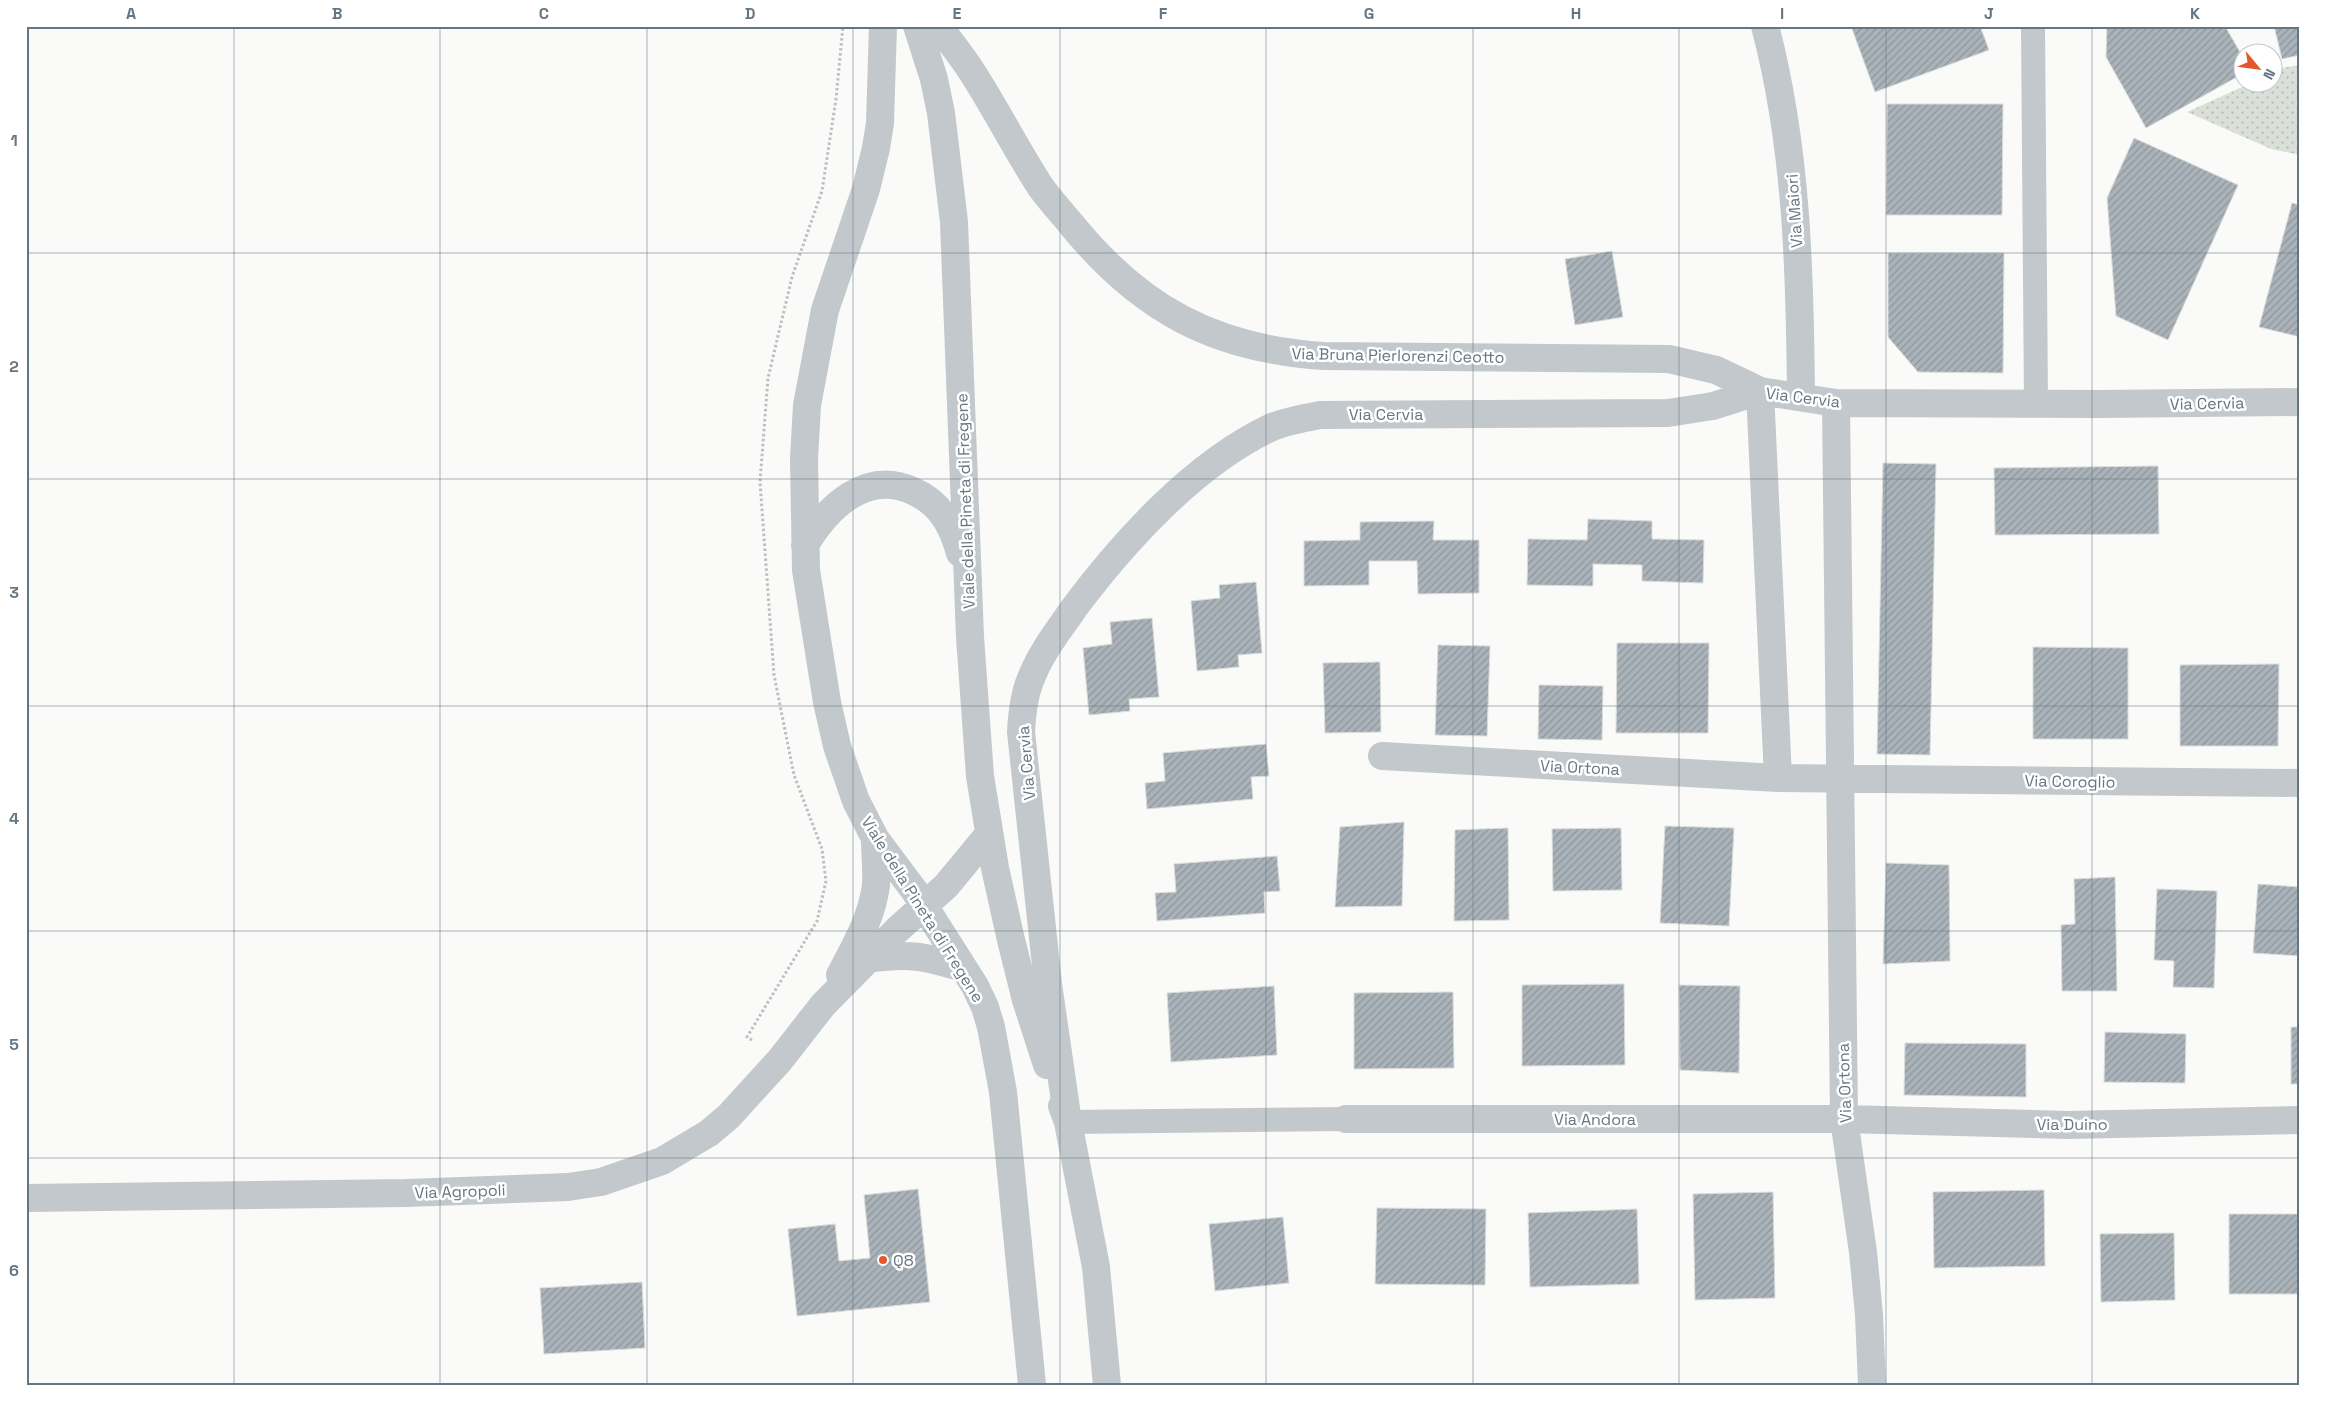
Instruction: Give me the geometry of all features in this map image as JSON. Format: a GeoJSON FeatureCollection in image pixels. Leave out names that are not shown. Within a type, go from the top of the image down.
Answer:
{"type":"FeatureCollection","features":[{"type":"Feature","properties":{"kind":"street","name":"Viale della Pineta di Fregene"},"geometry":{"type":"LineString","coordinates":[[884,26],[880,123],[876,148],[866,190],[825,310],[807,405],[804,459],[805,545],[809,589],[827,702],[837,746],[856,801],[875,838],[925,905],[963,968],[985,1007],[991,1027],[1003,1092],[1032,1385]]}},
{"type":"Feature","properties":{"kind":"street","name":"Viale della Pineta di Fregene"},"geometry":{"type":"LineString","coordinates":[[916,26],[934,79],[950,177],[957,271],[968,583],[978,754],[989,834],[997,877],[1026,1000],[1068,1122],[1096,1267],[1107,1385]]}},
{"type":"Feature","properties":{"kind":"street","name":"Via Bruna Pierlorenzi Ceotto"},"geometry":{"type":"LineString","coordinates":[[939,26],[972,72],[1041,187],[1088,244],[1134,289],[1188,323],[1237,343],[1299,355],[1669,359],[1716,370],[1760,391]]}},
{"type":"Feature","properties":{"kind":"street","name":"Via Maiori"},"geometry":{"type":"LineString","coordinates":[[1765,26],[1784,116],[1790,158],[1799,282],[1801,397]]}},
{"type":"Feature","properties":{"kind":"street"},"geometry":{"type":"LineString","coordinates":[[1760,391],[1778,778]]}},
{"type":"Feature","properties":{"kind":"street","name":"Via Cervia"},"geometry":{"type":"LineString","coordinates":[[1068,1122],[1048,984],[1021,732],[1025,697],[1031,678],[1050,641],[1098,576],[1141,529],[1208,467],[1229,452],[1274,426],[1307,417],[1331,414],[1668,413],[1713,406],[1760,391],[1836,402],[2036,404],[2300,402]]}},
{"type":"Feature","properties":{"kind":"street","name":"Via Ortona"},"geometry":{"type":"LineString","coordinates":[[1836,402],[1844,1119],[1863,1252],[1869,1315],[1872,1385]]}},
{"type":"Feature","properties":{"kind":"street"},"geometry":{"type":"LineString","coordinates":[[805,545],[821,520],[847,497],[866,487],[894,484],[922,495],[935,503],[945,516],[958,546],[968,583]]}},
{"type":"Feature","properties":{"kind":"street","name":"Via Ortona"},"geometry":{"type":"LineString","coordinates":[[1382,756],[1778,778],[1840,779]]}},
{"type":"Feature","properties":{"kind":"street","name":"Via Coroglio"},"geometry":{"type":"LineString","coordinates":[[1840,779],[2300,783]]}},
{"type":"Feature","properties":{"kind":"street"},"geometry":{"type":"LineString","coordinates":[[823,1005],[868,959],[957,875],[989,834]]}},
{"type":"Feature","properties":{"kind":"street"},"geometry":{"type":"LineString","coordinates":[[823,1005],[867,921],[876,886],[875,838]]}},
{"type":"Feature","properties":{"kind":"street"},"geometry":{"type":"LineString","coordinates":[[868,959],[904,954],[938,960],[963,968]]}},
{"type":"Feature","properties":{"kind":"street","name":"Via Agropoli"},"geometry":{"type":"LineString","coordinates":[[26,1198],[406,1193],[568,1187],[601,1182],[662,1161],[709,1134],[729,1116],[780,1060],[823,1005]]}},
{"type":"Feature","properties":{"kind":"street","name":"Via Andora"},"geometry":{"type":"LineString","coordinates":[[1346,1119],[1844,1119]]}},
{"type":"Feature","properties":{"kind":"street","name":"Via Duino"},"geometry":{"type":"LineString","coordinates":[[1844,1119],[2068,1125],[2300,1120]]}},
{"type":"Feature","properties":{"kind":"lane"},"geometry":{"type":"LineString","coordinates":[[2032,26],[2036,404]]}},
{"type":"Feature","properties":{"kind":"lane"},"geometry":{"type":"LineString","coordinates":[[1068,1122],[1346,1119]]}},
{"type":"Feature","properties":{"kind":"shaded area"},"geometry":{"type":"Polygon","coordinates":[[[2300,65],[2300,155],[2271,149],[2187,112],[2234,91],[2284,92],[2284,68],[2300,65]]]}},
{"type":"Feature","properties":{"kind":"building"},"geometry":{"type":"Polygon","coordinates":[[[1851,26],[1980,26],[1989,50],[1875,92],[1851,26]]]}},
{"type":"Feature","properties":{"kind":"building"},"geometry":{"type":"Polygon","coordinates":[[[2107,26],[2225,26],[2234,42],[2234,79],[2146,128],[2106,57],[2107,26]]]}},
{"type":"Feature","properties":{"kind":"building"},"geometry":{"type":"Polygon","coordinates":[[[2274,26],[2300,26],[2300,55],[2284,59],[2284,42],[2278,42],[2274,26]]]}},
{"type":"Feature","properties":{"kind":"building"},"geometry":{"type":"Polygon","coordinates":[[[1887,104],[2003,104],[2002,215],[1886,215],[1887,104]]]}},
{"type":"Feature","properties":{"kind":"building"},"geometry":{"type":"Polygon","coordinates":[[[2134,138],[2238,185],[2168,340],[2116,316],[2107,198],[2134,138]]]}},
{"type":"Feature","properties":{"kind":"building"},"geometry":{"type":"Polygon","coordinates":[[[2292,203],[2300,205],[2300,337],[2259,327],[2292,203]]]}},
{"type":"Feature","properties":{"kind":"building"},"geometry":{"type":"Polygon","coordinates":[[[1612,251],[1623,317],[1575,325],[1565,259],[1612,251]]]}},
{"type":"Feature","properties":{"kind":"building"},"geometry":{"type":"Polygon","coordinates":[[[1888,253],[2004,253],[2003,373],[1918,372],[1888,337],[1888,253]]]}},
{"type":"Feature","properties":{"kind":"building"},"geometry":{"type":"Polygon","coordinates":[[[1883,463],[1936,464],[1930,755],[1877,754],[1883,463]]]}},
{"type":"Feature","properties":{"kind":"building"},"geometry":{"type":"Polygon","coordinates":[[[2158,466],[2159,534],[1995,535],[1994,468],[2158,466]]]}},
{"type":"Feature","properties":{"kind":"building"},"geometry":{"type":"Polygon","coordinates":[[[1588,519],[1652,521],[1652,539],[1704,540],[1703,583],[1642,581],[1642,565],[1593,564],[1593,586],[1527,585],[1528,539],[1587,540],[1588,519]]]}},
{"type":"Feature","properties":{"kind":"building"},"geometry":{"type":"Polygon","coordinates":[[[1434,521],[1433,540],[1479,540],[1479,593],[1418,594],[1417,561],[1369,561],[1369,585],[1304,586],[1304,541],[1360,540],[1360,522],[1434,521]]]}},
{"type":"Feature","properties":{"kind":"building"},"geometry":{"type":"Polygon","coordinates":[[[1256,582],[1262,653],[1238,655],[1239,667],[1197,671],[1191,601],[1220,598],[1219,585],[1256,582]]]}},
{"type":"Feature","properties":{"kind":"building"},"geometry":{"type":"Polygon","coordinates":[[[1152,618],[1159,697],[1129,699],[1130,711],[1089,715],[1083,648],[1112,644],[1110,622],[1152,618]]]}},
{"type":"Feature","properties":{"kind":"building"},"geometry":{"type":"Polygon","coordinates":[[[1617,643],[1709,643],[1708,733],[1616,733],[1617,643]]]}},
{"type":"Feature","properties":{"kind":"building"},"geometry":{"type":"Polygon","coordinates":[[[1438,645],[1490,646],[1487,736],[1435,735],[1438,645]]]}},
{"type":"Feature","properties":{"kind":"building"},"geometry":{"type":"Polygon","coordinates":[[[2033,647],[2128,648],[2128,739],[2033,739],[2033,647]]]}},
{"type":"Feature","properties":{"kind":"building"},"geometry":{"type":"Polygon","coordinates":[[[1380,662],[1381,732],[1325,733],[1323,663],[1380,662]]]}},
{"type":"Feature","properties":{"kind":"building"},"geometry":{"type":"Polygon","coordinates":[[[2279,664],[2278,746],[2180,746],[2180,665],[2279,664]]]}},
{"type":"Feature","properties":{"kind":"building"},"geometry":{"type":"Polygon","coordinates":[[[1539,685],[1603,686],[1602,740],[1538,739],[1539,685]]]}},
{"type":"Feature","properties":{"kind":"building"},"geometry":{"type":"Polygon","coordinates":[[[1266,744],[1269,776],[1251,777],[1253,799],[1147,809],[1145,783],[1165,781],[1163,753],[1266,744]]]}},
{"type":"Feature","properties":{"kind":"building"},"geometry":{"type":"Polygon","coordinates":[[[1404,822],[1402,906],[1335,907],[1340,827],[1404,822]]]}},
{"type":"Feature","properties":{"kind":"building"},"geometry":{"type":"Polygon","coordinates":[[[1665,826],[1734,828],[1729,926],[1660,923],[1665,826]]]}},
{"type":"Feature","properties":{"kind":"building"},"geometry":{"type":"Polygon","coordinates":[[[1508,828],[1509,920],[1454,921],[1455,830],[1508,828]]]}},
{"type":"Feature","properties":{"kind":"building"},"geometry":{"type":"Polygon","coordinates":[[[1621,828],[1622,890],[1553,891],[1552,829],[1621,828]]]}},
{"type":"Feature","properties":{"kind":"building"},"geometry":{"type":"Polygon","coordinates":[[[1277,856],[1280,891],[1264,892],[1265,913],[1157,921],[1155,893],[1176,892],[1174,864],[1277,856]]]}},
{"type":"Feature","properties":{"kind":"building"},"geometry":{"type":"Polygon","coordinates":[[[1886,863],[1949,865],[1950,961],[1883,964],[1886,863]]]}},
{"type":"Feature","properties":{"kind":"building"},"geometry":{"type":"Polygon","coordinates":[[[2115,877],[2117,991],[2062,991],[2061,925],[2075,924],[2074,879],[2115,877]]]}},
{"type":"Feature","properties":{"kind":"building"},"geometry":{"type":"Polygon","coordinates":[[[2258,884],[2300,887],[2300,956],[2253,953],[2258,884]]]}},
{"type":"Feature","properties":{"kind":"building"},"geometry":{"type":"Polygon","coordinates":[[[2157,889],[2217,891],[2214,988],[2173,987],[2174,961],[2154,960],[2157,889]]]}},
{"type":"Feature","properties":{"kind":"building"},"geometry":{"type":"Polygon","coordinates":[[[1624,984],[1625,1065],[1522,1066],[1522,985],[1624,984]]]}},
{"type":"Feature","properties":{"kind":"building"},"geometry":{"type":"Polygon","coordinates":[[[1679,985],[1740,986],[1739,1073],[1680,1070],[1679,985]]]}},
{"type":"Feature","properties":{"kind":"building"},"geometry":{"type":"Polygon","coordinates":[[[1274,986],[1277,1055],[1171,1062],[1167,993],[1274,986]]]}},
{"type":"Feature","properties":{"kind":"building"},"geometry":{"type":"Polygon","coordinates":[[[1453,992],[1454,1068],[1354,1069],[1354,993],[1453,992]]]}},
{"type":"Feature","properties":{"kind":"building"},"geometry":{"type":"Polygon","coordinates":[[[2291,1027],[2300,1027],[2300,1084],[2291,1084],[2291,1027]]]}},
{"type":"Feature","properties":{"kind":"building"},"geometry":{"type":"Polygon","coordinates":[[[2105,1032],[2186,1034],[2185,1083],[2104,1082],[2105,1032]]]}},
{"type":"Feature","properties":{"kind":"building"},"geometry":{"type":"Polygon","coordinates":[[[1905,1043],[2026,1044],[2026,1097],[1904,1095],[1905,1043]]]}},
{"type":"Feature","properties":{"kind":"building"},"geometry":{"type":"Polygon","coordinates":[[[918,1189],[930,1302],[797,1316],[788,1229],[835,1224],[839,1261],[870,1258],[864,1195],[918,1189]]]}},
{"type":"Feature","properties":{"kind":"building"},"geometry":{"type":"Polygon","coordinates":[[[2044,1190],[2045,1266],[1934,1268],[1933,1192],[2044,1190]]]}},
{"type":"Feature","properties":{"kind":"building"},"geometry":{"type":"Polygon","coordinates":[[[1773,1192],[1775,1298],[1695,1300],[1693,1194],[1773,1192]]]}},
{"type":"Feature","properties":{"kind":"building"},"geometry":{"type":"Polygon","coordinates":[[[1377,1208],[1486,1209],[1485,1285],[1375,1284],[1377,1208]]]}},
{"type":"Feature","properties":{"kind":"building"},"geometry":{"type":"Polygon","coordinates":[[[1637,1209],[1639,1284],[1530,1287],[1528,1213],[1637,1209]]]}},
{"type":"Feature","properties":{"kind":"building"},"geometry":{"type":"Polygon","coordinates":[[[2229,1214],[2300,1214],[2300,1294],[2229,1294],[2229,1214]]]}},
{"type":"Feature","properties":{"kind":"building"},"geometry":{"type":"Polygon","coordinates":[[[1283,1217],[1289,1283],[1215,1291],[1209,1224],[1283,1217]]]}},
{"type":"Feature","properties":{"kind":"building"},"geometry":{"type":"Polygon","coordinates":[[[2174,1233],[2175,1300],[2101,1302],[2100,1234],[2174,1233]]]}},
{"type":"Feature","properties":{"kind":"building"},"geometry":{"type":"Polygon","coordinates":[[[642,1282],[645,1348],[544,1354],[540,1288],[642,1282]]]}},
{"type":"Feature","properties":{"kind":"place","name":"Q8"},"geometry":{"type":"Point","coordinates":[883,1260]}}]}
